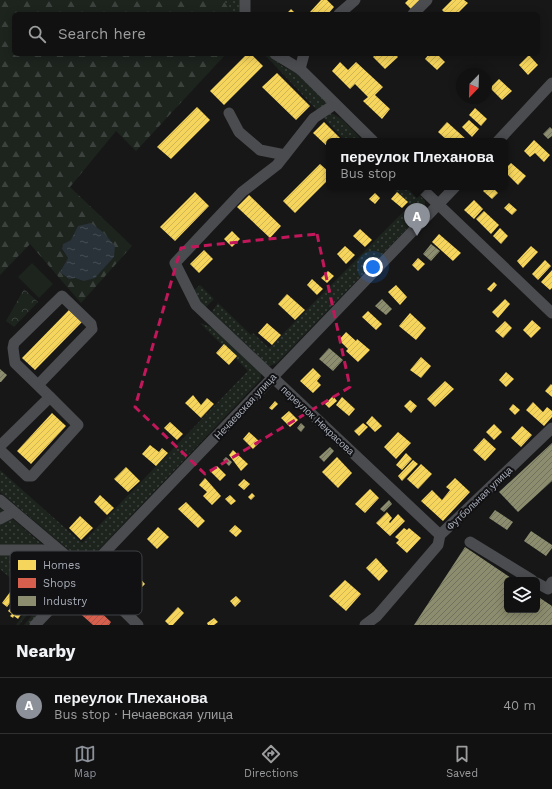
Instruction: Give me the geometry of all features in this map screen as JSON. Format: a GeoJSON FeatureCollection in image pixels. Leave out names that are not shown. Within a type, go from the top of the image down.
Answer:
{"type":"FeatureCollection","features":[{"type":"Feature","properties":{"kind":"street"},"geometry":{"type":"LineString","coordinates":[[245,0],[245,12]]}},
{"type":"Feature","properties":{"kind":"street"},"geometry":{"type":"LineString","coordinates":[[341,12],[355,0]]}},
{"type":"Feature","properties":{"kind":"street"},"geometry":{"type":"LineString","coordinates":[[415,12],[427,0]]}},
{"type":"Feature","properties":{"kind":"street"},"geometry":{"type":"LineString","coordinates":[[278,56],[300,69],[370,138]]}},
{"type":"Feature","properties":{"kind":"street"},"geometry":{"type":"LineString","coordinates":[[300,69],[303,56]]}},
{"type":"Feature","properties":{"kind":"street"},"geometry":{"type":"LineString","coordinates":[[501,138],[552,84]]}},
{"type":"Feature","properties":{"kind":"street"},"geometry":{"type":"LineString","coordinates":[[229,113],[239,132],[260,150],[285,155],[314,118],[335,104]]}},
{"type":"Feature","properties":{"kind":"street","name":"переулок Некрасова"},"geometry":{"type":"LineString","coordinates":[[285,155],[277,165],[242,192],[176,263],[196,306],[440,535]]}},
{"type":"Feature","properties":{"kind":"street"},"geometry":{"type":"LineString","coordinates":[[423,190],[552,313]]}},
{"type":"Feature","properties":{"kind":"street","name":"Нечаевская улица"},"geometry":{"type":"LineString","coordinates":[[108,551],[272,377],[452,190]]}},
{"type":"Feature","properties":{"kind":"street"},"geometry":{"type":"LineString","coordinates":[[0,450],[27,476],[32,476],[78,426],[14,361],[13,345],[62,296],[91,324],[92,329],[38,384]]}},
{"type":"Feature","properties":{"kind":"street"},"geometry":{"type":"LineString","coordinates":[[0,446],[50,397]]}},
{"type":"Feature","properties":{"kind":"street","name":"Футбольная улица"},"geometry":{"type":"LineString","coordinates":[[365,625],[377,616],[438,545],[440,535],[552,428]]}},
{"type":"Feature","properties":{"kind":"street"},"geometry":{"type":"LineString","coordinates":[[0,500],[14,512],[49,548],[55,551]]}},
{"type":"Feature","properties":{"kind":"street"},"geometry":{"type":"LineString","coordinates":[[0,519],[14,512]]}},
{"type":"Feature","properties":{"kind":"street"},"geometry":{"type":"LineString","coordinates":[[470,542],[527,577]]}},
{"type":"Feature","properties":{"kind":"street"},"geometry":{"type":"LineString","coordinates":[[0,550],[44,550],[49,548]]}},
{"type":"Feature","properties":{"kind":"street"},"geometry":{"type":"LineString","coordinates":[[540,585],[548,590],[552,582]]}},
{"type":"Feature","properties":{"kind":"street","name":"Нечаевская улица"},"geometry":{"type":"LineString","coordinates":[[35,625],[43,615]]}},
{"type":"Feature","properties":{"kind":"street"},"geometry":{"type":"LineString","coordinates":[[128,615],[138,625]]}},
{"type":"Feature","properties":{"kind":"highlighted area"},"geometry":{"type":"Polygon","coordinates":[[[317,234],[350,387],[205,474],[135,407],[181,248],[317,234]]]}},
{"type":"Feature","properties":{"kind":"green space"},"geometry":{"type":"Polygon","coordinates":[[[0,0],[223,0],[231,12],[12,12],[12,56],[224,56],[136,151],[116,131],[70,187],[132,246],[81,303],[30,244],[0,275],[0,0]],[[71,240],[63,244],[62,250],[68,258],[60,272],[86,280],[91,279],[114,257],[71,240]]]}},
{"type":"Feature","properties":{"kind":"green space"},"geometry":{"type":"Polygon","coordinates":[[[223,0],[242,0],[242,12],[231,12],[223,0]]]}},
{"type":"Feature","properties":{"kind":"green space"},"geometry":{"type":"Polygon","coordinates":[[[266,56],[271,56],[282,66],[295,72],[327,103],[318,111],[266,56]]]}},
{"type":"Feature","properties":{"kind":"green space"},"geometry":{"type":"Polygon","coordinates":[[[331,113],[342,119],[360,138],[342,138],[322,116],[331,113]]]}},
{"type":"Feature","properties":{"kind":"green space"},"geometry":{"type":"Polygon","coordinates":[[[394,190],[414,190],[425,201],[424,211],[276,364],[268,366],[211,313],[218,303],[251,335],[253,333],[269,348],[410,205],[394,190]]]}},
{"type":"Feature","properties":{"kind":"green space"},"geometry":{"type":"Polygon","coordinates":[[[32,263],[53,284],[39,298],[18,277],[32,263]]]}},
{"type":"Feature","properties":{"kind":"green space"},"geometry":{"type":"Polygon","coordinates":[[[200,285],[214,299],[205,308],[192,292],[200,285]]]}},
{"type":"Feature","properties":{"kind":"green space"},"geometry":{"type":"Polygon","coordinates":[[[24,289],[38,302],[14,327],[6,321],[24,289]]]}},
{"type":"Feature","properties":{"kind":"green space"},"geometry":{"type":"Polygon","coordinates":[[[200,323],[216,329],[261,374],[261,379],[98,551],[70,551],[0,492],[0,470],[82,543],[248,371],[200,323]]]}},
{"type":"Feature","properties":{"kind":"green space"},"geometry":{"type":"Polygon","coordinates":[[[0,508],[44,546],[39,551],[10,551],[10,578],[0,569],[0,508]]]}},
{"type":"Feature","properties":{"kind":"green space"},"geometry":{"type":"Polygon","coordinates":[[[23,615],[27,615],[19,625],[16,625],[23,615]]]}},
{"type":"Feature","properties":{"kind":"green space"},"geometry":{"type":"Polygon","coordinates":[[[32,615],[38,615],[30,625],[24,625],[32,615]]]}},
{"type":"Feature","properties":{"kind":"water"},"geometry":{"type":"Polygon","coordinates":[[[91,223],[104,233],[115,246],[114,257],[95,278],[84,281],[75,278],[69,279],[60,272],[68,258],[62,249],[63,244],[71,240],[78,226],[91,223]]]}},
{"type":"Feature","properties":{"kind":"building: Homes"},"geometry":{"type":"Polygon","coordinates":[[[321,0],[327,0],[334,7],[330,12],[310,12],[321,0]]]}},
{"type":"Feature","properties":{"kind":"building: Homes"},"geometry":{"type":"Polygon","coordinates":[[[408,0],[422,0],[412,10],[405,3],[408,0]]]}},
{"type":"Feature","properties":{"kind":"building: Homes"},"geometry":{"type":"Polygon","coordinates":[[[452,0],[464,0],[468,3],[459,12],[444,12],[442,10],[452,0]]]}},
{"type":"Feature","properties":{"kind":"building: Homes"},"geometry":{"type":"Polygon","coordinates":[[[245,56],[253,56],[263,66],[224,105],[210,91],[245,56]]]}},
{"type":"Feature","properties":{"kind":"building: Homes"},"geometry":{"type":"Polygon","coordinates":[[[397,56],[398,57],[385,69],[373,57],[397,56]]]}},
{"type":"Feature","properties":{"kind":"building: Homes"},"geometry":{"type":"Polygon","coordinates":[[[427,56],[439,56],[445,62],[437,70],[425,59],[427,56]]]}},
{"type":"Feature","properties":{"kind":"building: Homes"},"geometry":{"type":"Polygon","coordinates":[[[528,56],[530,56],[538,65],[528,75],[519,65],[528,56]]]}},
{"type":"Feature","properties":{"kind":"building: Homes"},"geometry":{"type":"Polygon","coordinates":[[[340,62],[348,70],[356,62],[383,87],[375,95],[390,109],[382,119],[363,101],[368,97],[355,84],[350,89],[332,71],[340,62]]]}},
{"type":"Feature","properties":{"kind":"building: Homes"},"geometry":{"type":"Polygon","coordinates":[[[277,73],[310,106],[296,120],[262,87],[277,73]]]}},
{"type":"Feature","properties":{"kind":"building: Homes"},"geometry":{"type":"Polygon","coordinates":[[[499,79],[512,91],[502,100],[492,90],[492,86],[499,79]]]}},
{"type":"Feature","properties":{"kind":"building: Homes"},"geometry":{"type":"Polygon","coordinates":[[[197,107],[210,120],[171,159],[157,147],[197,107]]]}},
{"type":"Feature","properties":{"kind":"building: Homes"},"geometry":{"type":"Polygon","coordinates":[[[475,108],[487,119],[481,126],[469,115],[475,108]]]}},
{"type":"Feature","properties":{"kind":"building: Homes"},"geometry":{"type":"Polygon","coordinates":[[[469,120],[479,129],[472,137],[462,127],[469,120]]]}},
{"type":"Feature","properties":{"kind":"building: Homes"},"geometry":{"type":"Polygon","coordinates":[[[324,122],[340,138],[326,138],[326,145],[313,133],[324,122]]]}},
{"type":"Feature","properties":{"kind":"building: Homes"},"geometry":{"type":"Polygon","coordinates":[[[447,122],[465,138],[445,138],[438,132],[447,122]]]}},
{"type":"Feature","properties":{"kind":"building: Homes"},"geometry":{"type":"Polygon","coordinates":[[[534,140],[550,155],[544,162],[535,153],[530,157],[524,151],[534,140]]]}},
{"type":"Feature","properties":{"kind":"building: Homes"},"geometry":{"type":"Polygon","coordinates":[[[511,163],[526,176],[518,185],[508,175],[508,166],[511,163]]]}},
{"type":"Feature","properties":{"kind":"building: Homes"},"geometry":{"type":"Polygon","coordinates":[[[320,164],[326,169],[326,182],[295,213],[283,201],[320,164]]]}},
{"type":"Feature","properties":{"kind":"building: Homes"},"geometry":{"type":"Polygon","coordinates":[[[495,190],[498,193],[492,199],[483,191],[495,190]]]}},
{"type":"Feature","properties":{"kind":"building: Homes"},"geometry":{"type":"Polygon","coordinates":[[[195,192],[209,206],[175,241],[160,227],[195,192]]]}},
{"type":"Feature","properties":{"kind":"building: Homes"},"geometry":{"type":"Polygon","coordinates":[[[397,192],[408,202],[402,208],[391,199],[397,192]]]}},
{"type":"Feature","properties":{"kind":"building: Homes"},"geometry":{"type":"Polygon","coordinates":[[[375,193],[380,198],[375,204],[369,199],[375,193]]]}},
{"type":"Feature","properties":{"kind":"building: Homes"},"geometry":{"type":"Polygon","coordinates":[[[249,195],[281,226],[270,238],[237,207],[249,195]]]}},
{"type":"Feature","properties":{"kind":"building: Homes"},"geometry":{"type":"Polygon","coordinates":[[[474,200],[483,209],[474,219],[464,210],[474,200]]]}},
{"type":"Feature","properties":{"kind":"building: Homes"},"geometry":{"type":"Polygon","coordinates":[[[509,203],[517,210],[512,215],[504,208],[509,203]]]}},
{"type":"Feature","properties":{"kind":"building: Homes"},"geometry":{"type":"Polygon","coordinates":[[[484,211],[499,225],[491,234],[476,219],[484,211]]]}},
{"type":"Feature","properties":{"kind":"building: Homes"},"geometry":{"type":"Polygon","coordinates":[[[500,228],[508,236],[501,244],[493,236],[500,228]]]}},
{"type":"Feature","properties":{"kind":"building: Homes"},"geometry":{"type":"Polygon","coordinates":[[[360,229],[372,240],[365,247],[353,236],[360,229]]]}},
{"type":"Feature","properties":{"kind":"building: Homes"},"geometry":{"type":"Polygon","coordinates":[[[232,231],[240,239],[232,247],[224,239],[232,231]]]}},
{"type":"Feature","properties":{"kind":"building: Homes"},"geometry":{"type":"Polygon","coordinates":[[[439,234],[461,253],[453,261],[432,242],[439,234]]]}},
{"type":"Feature","properties":{"kind":"building: Homes"},"geometry":{"type":"Polygon","coordinates":[[[345,246],[355,255],[346,264],[337,254],[345,246]]]}},
{"type":"Feature","properties":{"kind":"building: Homes"},"geometry":{"type":"Polygon","coordinates":[[[531,246],[538,252],[523,268],[517,261],[531,246]]]}},
{"type":"Feature","properties":{"kind":"building: Homes"},"geometry":{"type":"Polygon","coordinates":[[[204,250],[213,259],[199,273],[190,264],[204,250]]]}},
{"type":"Feature","properties":{"kind":"building: Homes"},"geometry":{"type":"Polygon","coordinates":[[[418,258],[425,264],[418,271],[412,265],[418,258]]]}},
{"type":"Feature","properties":{"kind":"building: Homes"},"geometry":{"type":"Polygon","coordinates":[[[545,260],[551,266],[538,280],[532,274],[545,260]]]}},
{"type":"Feature","properties":{"kind":"building: Homes"},"geometry":{"type":"Polygon","coordinates":[[[552,270],[552,288],[550,290],[541,282],[552,270]]]}},
{"type":"Feature","properties":{"kind":"building: Homes"},"geometry":{"type":"Polygon","coordinates":[[[328,271],[334,276],[327,283],[321,278],[328,271]]]}},
{"type":"Feature","properties":{"kind":"building: Homes"},"geometry":{"type":"Polygon","coordinates":[[[312,279],[323,289],[317,295],[307,285],[312,279]]]}},
{"type":"Feature","properties":{"kind":"building: Homes"},"geometry":{"type":"Polygon","coordinates":[[[494,282],[497,285],[491,292],[487,289],[494,282]]]}},
{"type":"Feature","properties":{"kind":"building: Homes"},"geometry":{"type":"Polygon","coordinates":[[[396,285],[407,297],[400,305],[388,292],[396,285]]]}},
{"type":"Feature","properties":{"kind":"building: Homes"},"geometry":{"type":"Polygon","coordinates":[[[287,294],[305,310],[295,320],[278,304],[287,294]]]}},
{"type":"Feature","properties":{"kind":"building: Homes"},"geometry":{"type":"Polygon","coordinates":[[[505,299],[510,304],[498,318],[492,312],[505,299]]]}},
{"type":"Feature","properties":{"kind":"building: Homes"},"geometry":{"type":"Polygon","coordinates":[[[69,310],[82,322],[35,370],[22,358],[69,310]]]}},
{"type":"Feature","properties":{"kind":"building: Homes"},"geometry":{"type":"Polygon","coordinates":[[[368,311],[382,324],[376,330],[362,317],[368,311]]]}},
{"type":"Feature","properties":{"kind":"building: Homes"},"geometry":{"type":"Polygon","coordinates":[[[410,313],[426,328],[416,340],[399,326],[410,313]]]}},
{"type":"Feature","properties":{"kind":"building: Homes"},"geometry":{"type":"Polygon","coordinates":[[[532,320],[541,328],[531,338],[523,330],[532,320]]]}},
{"type":"Feature","properties":{"kind":"building: Homes"},"geometry":{"type":"Polygon","coordinates":[[[505,321],[512,328],[503,338],[495,331],[505,321]]]}},
{"type":"Feature","properties":{"kind":"building: Homes"},"geometry":{"type":"Polygon","coordinates":[[[267,323],[281,335],[272,345],[258,333],[267,323]]]}},
{"type":"Feature","properties":{"kind":"building: Homes"},"geometry":{"type":"Polygon","coordinates":[[[346,332],[370,350],[358,362],[346,351],[348,349],[339,340],[346,332]]]}},
{"type":"Feature","properties":{"kind":"building: Homes"},"geometry":{"type":"Polygon","coordinates":[[[224,344],[237,356],[229,365],[216,353],[224,344]]]}},
{"type":"Feature","properties":{"kind":"building: Homes"},"geometry":{"type":"Polygon","coordinates":[[[421,357],[431,366],[421,378],[410,370],[421,357]]]}},
{"type":"Feature","properties":{"kind":"building: Homes"},"geometry":{"type":"Polygon","coordinates":[[[313,368],[321,376],[317,381],[321,385],[313,393],[300,381],[313,368]]]}},
{"type":"Feature","properties":{"kind":"building: Homes"},"geometry":{"type":"Polygon","coordinates":[[[506,372],[514,379],[506,387],[499,380],[506,372]]]}},
{"type":"Feature","properties":{"kind":"building: Homes"},"geometry":{"type":"Polygon","coordinates":[[[445,381],[454,389],[435,407],[427,399],[445,381]]]}},
{"type":"Feature","properties":{"kind":"building: Homes"},"geometry":{"type":"Polygon","coordinates":[[[551,384],[552,385],[552,397],[545,391],[551,384]]]}},
{"type":"Feature","properties":{"kind":"building: Homes"},"geometry":{"type":"Polygon","coordinates":[[[193,395],[201,405],[207,398],[214,404],[201,418],[185,403],[193,395]]]}},
{"type":"Feature","properties":{"kind":"building: Homes"},"geometry":{"type":"Polygon","coordinates":[[[333,396],[337,401],[329,408],[325,404],[333,396]]]}},
{"type":"Feature","properties":{"kind":"building: Homes"},"geometry":{"type":"Polygon","coordinates":[[[342,397],[355,409],[349,416],[336,405],[342,397]]]}},
{"type":"Feature","properties":{"kind":"building: Homes"},"geometry":{"type":"Polygon","coordinates":[[[410,400],[417,406],[411,413],[404,406],[410,400]]]}},
{"type":"Feature","properties":{"kind":"building: Homes"},"geometry":{"type":"Polygon","coordinates":[[[275,401],[278,404],[272,410],[269,408],[275,401]]]}},
{"type":"Feature","properties":{"kind":"building: Homes"},"geometry":{"type":"Polygon","coordinates":[[[533,402],[543,412],[547,407],[552,411],[552,417],[544,426],[526,410],[533,402]]]}},
{"type":"Feature","properties":{"kind":"building: Homes"},"geometry":{"type":"Polygon","coordinates":[[[513,404],[520,410],[515,415],[509,409],[513,404]]]}},
{"type":"Feature","properties":{"kind":"building: Homes"},"geometry":{"type":"Polygon","coordinates":[[[289,411],[298,420],[290,427],[281,418],[289,411]]]}},
{"type":"Feature","properties":{"kind":"building: Homes"},"geometry":{"type":"Polygon","coordinates":[[[52,413],[66,426],[31,464],[17,451],[52,413]]]}},
{"type":"Feature","properties":{"kind":"building: Homes"},"geometry":{"type":"Polygon","coordinates":[[[372,416],[382,426],[375,432],[366,423],[372,416]]]}},
{"type":"Feature","properties":{"kind":"building: Homes"},"geometry":{"type":"Polygon","coordinates":[[[170,422],[183,434],[177,440],[164,428],[170,422]]]}},
{"type":"Feature","properties":{"kind":"building: Homes"},"geometry":{"type":"Polygon","coordinates":[[[363,423],[368,427],[359,436],[354,431],[363,423]]]}},
{"type":"Feature","properties":{"kind":"building: Homes"},"geometry":{"type":"Polygon","coordinates":[[[494,424],[502,432],[494,440],[486,432],[494,424]]]}},
{"type":"Feature","properties":{"kind":"building: Homes"},"geometry":{"type":"Polygon","coordinates":[[[522,426],[532,435],[521,447],[511,438],[522,426]]]}},
{"type":"Feature","properties":{"kind":"building: Homes"},"geometry":{"type":"Polygon","coordinates":[[[249,432],[260,442],[253,449],[243,439],[249,432]]]}},
{"type":"Feature","properties":{"kind":"building: Homes"},"geometry":{"type":"Polygon","coordinates":[[[398,432],[411,443],[396,459],[384,447],[398,432]]]}},
{"type":"Feature","properties":{"kind":"building: Homes"},"geometry":{"type":"Polygon","coordinates":[[[484,438],[496,449],[485,461],[473,450],[484,438]]]}},
{"type":"Feature","properties":{"kind":"building: Homes"},"geometry":{"type":"Polygon","coordinates":[[[150,445],[159,452],[162,448],[168,453],[156,466],[142,454],[150,445]]]}},
{"type":"Feature","properties":{"kind":"building: Homes"},"geometry":{"type":"Polygon","coordinates":[[[233,450],[248,464],[241,471],[229,455],[233,450]]]}},
{"type":"Feature","properties":{"kind":"building: Homes"},"geometry":{"type":"Polygon","coordinates":[[[406,453],[412,459],[402,470],[396,465],[406,453]]]}},
{"type":"Feature","properties":{"kind":"building: Homes"},"geometry":{"type":"Polygon","coordinates":[[[337,457],[352,473],[338,488],[322,472],[337,457]]]}},
{"type":"Feature","properties":{"kind":"building: Homes"},"geometry":{"type":"Polygon","coordinates":[[[413,460],[418,464],[402,481],[398,476],[413,460]]]}},
{"type":"Feature","properties":{"kind":"building: Homes"},"geometry":{"type":"Polygon","coordinates":[[[421,464],[432,474],[418,489],[407,479],[421,464]]]}},
{"type":"Feature","properties":{"kind":"building: Homes"},"geometry":{"type":"Polygon","coordinates":[[[217,466],[226,475],[220,481],[211,472],[217,466]]]}},
{"type":"Feature","properties":{"kind":"building: Homes"},"geometry":{"type":"Polygon","coordinates":[[[126,467],[140,481],[128,492],[114,479],[126,467]]]}},
{"type":"Feature","properties":{"kind":"building: Homes"},"geometry":{"type":"Polygon","coordinates":[[[205,478],[221,496],[212,505],[203,496],[207,492],[199,485],[205,478]]]}},
{"type":"Feature","properties":{"kind":"building: Homes"},"geometry":{"type":"Polygon","coordinates":[[[455,478],[470,492],[443,521],[421,501],[432,490],[442,500],[450,490],[446,487],[455,478]]]}},
{"type":"Feature","properties":{"kind":"building: Homes"},"geometry":{"type":"Polygon","coordinates":[[[244,479],[250,484],[244,490],[238,485],[244,479]]]}},
{"type":"Feature","properties":{"kind":"building: Homes"},"geometry":{"type":"Polygon","coordinates":[[[370,489],[379,498],[365,513],[355,504],[370,489]]]}},
{"type":"Feature","properties":{"kind":"building: Homes"},"geometry":{"type":"Polygon","coordinates":[[[252,493],[255,496],[251,500],[248,497],[252,493]]]}},
{"type":"Feature","properties":{"kind":"building: Homes"},"geometry":{"type":"Polygon","coordinates":[[[100,495],[114,508],[107,515],[94,502],[100,495]]]}},
{"type":"Feature","properties":{"kind":"building: Homes"},"geometry":{"type":"Polygon","coordinates":[[[230,495],[236,501],[231,505],[225,499],[230,495]]]}},
{"type":"Feature","properties":{"kind":"building: Homes"},"geometry":{"type":"Polygon","coordinates":[[[186,502],[205,521],[198,528],[178,509],[186,502]]]}},
{"type":"Feature","properties":{"kind":"building: Homes"},"geometry":{"type":"Polygon","coordinates":[[[387,512],[392,518],[389,522],[390,523],[398,514],[405,521],[390,536],[376,523],[387,512]]]}},
{"type":"Feature","properties":{"kind":"building: Homes"},"geometry":{"type":"Polygon","coordinates":[[[80,516],[93,528],[81,540],[69,528],[80,516]]]}},
{"type":"Feature","properties":{"kind":"building: Homes"},"geometry":{"type":"Polygon","coordinates":[[[235,525],[242,531],[236,537],[229,531],[235,525]]]}},
{"type":"Feature","properties":{"kind":"building: Homes"},"geometry":{"type":"Polygon","coordinates":[[[158,527],[169,537],[157,549],[147,539],[158,527]]]}},
{"type":"Feature","properties":{"kind":"building: Homes"},"geometry":{"type":"Polygon","coordinates":[[[404,528],[407,530],[409,528],[421,538],[407,553],[396,543],[399,540],[395,537],[404,528]]]}},
{"type":"Feature","properties":{"kind":"building: Homes"},"geometry":{"type":"Polygon","coordinates":[[[376,558],[388,571],[379,581],[366,568],[376,558]]]}},
{"type":"Feature","properties":{"kind":"building: Homes"},"geometry":{"type":"Polygon","coordinates":[[[345,580],[361,594],[346,611],[329,596],[345,580]]]}},
{"type":"Feature","properties":{"kind":"building: Homes"},"geometry":{"type":"Polygon","coordinates":[[[10,592],[10,603],[7,607],[2,603],[10,592]]]}},
{"type":"Feature","properties":{"kind":"building: Homes"},"geometry":{"type":"Polygon","coordinates":[[[236,596],[241,601],[235,607],[230,601],[236,596]]]}},
{"type":"Feature","properties":{"kind":"building: Homes"},"geometry":{"type":"Polygon","coordinates":[[[178,607],[184,613],[173,625],[169,625],[165,621],[178,607]]]}},
{"type":"Feature","properties":{"kind":"building: Homes"},"geometry":{"type":"Polygon","coordinates":[[[21,615],[18,619],[14,616],[13,618],[10,616],[21,615]]]}},
{"type":"Feature","properties":{"kind":"building: Homes"},"geometry":{"type":"Polygon","coordinates":[[[214,618],[218,622],[214,625],[208,625],[207,623],[214,618]]]}},
{"type":"Feature","properties":{"kind":"building: Shops"},"geometry":{"type":"Polygon","coordinates":[[[82,615],[104,615],[111,622],[109,625],[93,625],[82,615]]]}},
{"type":"Feature","properties":{"kind":"building: Industry"},"geometry":{"type":"Polygon","coordinates":[[[550,127],[552,129],[552,136],[548,139],[543,134],[550,127]]]}},
{"type":"Feature","properties":{"kind":"building: Industry"},"geometry":{"type":"Polygon","coordinates":[[[431,244],[440,251],[431,261],[423,254],[431,244]]]}},
{"type":"Feature","properties":{"kind":"building: Industry"},"geometry":{"type":"Polygon","coordinates":[[[382,299],[392,309],[386,315],[375,306],[382,299]]]}},
{"type":"Feature","properties":{"kind":"building: Industry"},"geometry":{"type":"Polygon","coordinates":[[[329,348],[343,360],[333,371],[319,359],[329,348]]]}},
{"type":"Feature","properties":{"kind":"building: Industry"},"geometry":{"type":"Polygon","coordinates":[[[0,369],[7,375],[1,382],[0,382],[0,369]]]}},
{"type":"Feature","properties":{"kind":"building: Industry"},"geometry":{"type":"Polygon","coordinates":[[[301,423],[305,427],[301,432],[297,428],[301,423]]]}},
{"type":"Feature","properties":{"kind":"building: Industry"},"geometry":{"type":"Polygon","coordinates":[[[552,443],[552,481],[518,512],[499,492],[552,443]]]}},
{"type":"Feature","properties":{"kind":"building: Industry"},"geometry":{"type":"Polygon","coordinates":[[[330,447],[334,451],[324,462],[319,457],[330,447]]]}},
{"type":"Feature","properties":{"kind":"building: Industry"},"geometry":{"type":"Polygon","coordinates":[[[226,457],[232,462],[229,466],[223,460],[226,457]]]}},
{"type":"Feature","properties":{"kind":"building: Industry"},"geometry":{"type":"Polygon","coordinates":[[[389,500],[392,504],[384,512],[380,509],[389,500]]]}},
{"type":"Feature","properties":{"kind":"building: Industry"},"geometry":{"type":"Polygon","coordinates":[[[495,510],[513,522],[507,530],[489,518],[495,510]]]}},
{"type":"Feature","properties":{"kind":"building: Industry"},"geometry":{"type":"Polygon","coordinates":[[[531,531],[552,545],[552,548],[546,556],[524,541],[531,531]]]}},
{"type":"Feature","properties":{"kind":"building: Industry"},"geometry":{"type":"Polygon","coordinates":[[[465,547],[510,577],[504,577],[504,613],[540,613],[540,598],[552,606],[552,625],[414,625],[465,547]]]}},
{"type":"Feature","properties":{"kind":"place","name":"переулок Плеханова"},"geometry":{"type":"Point","coordinates":[417,236]}}]}
